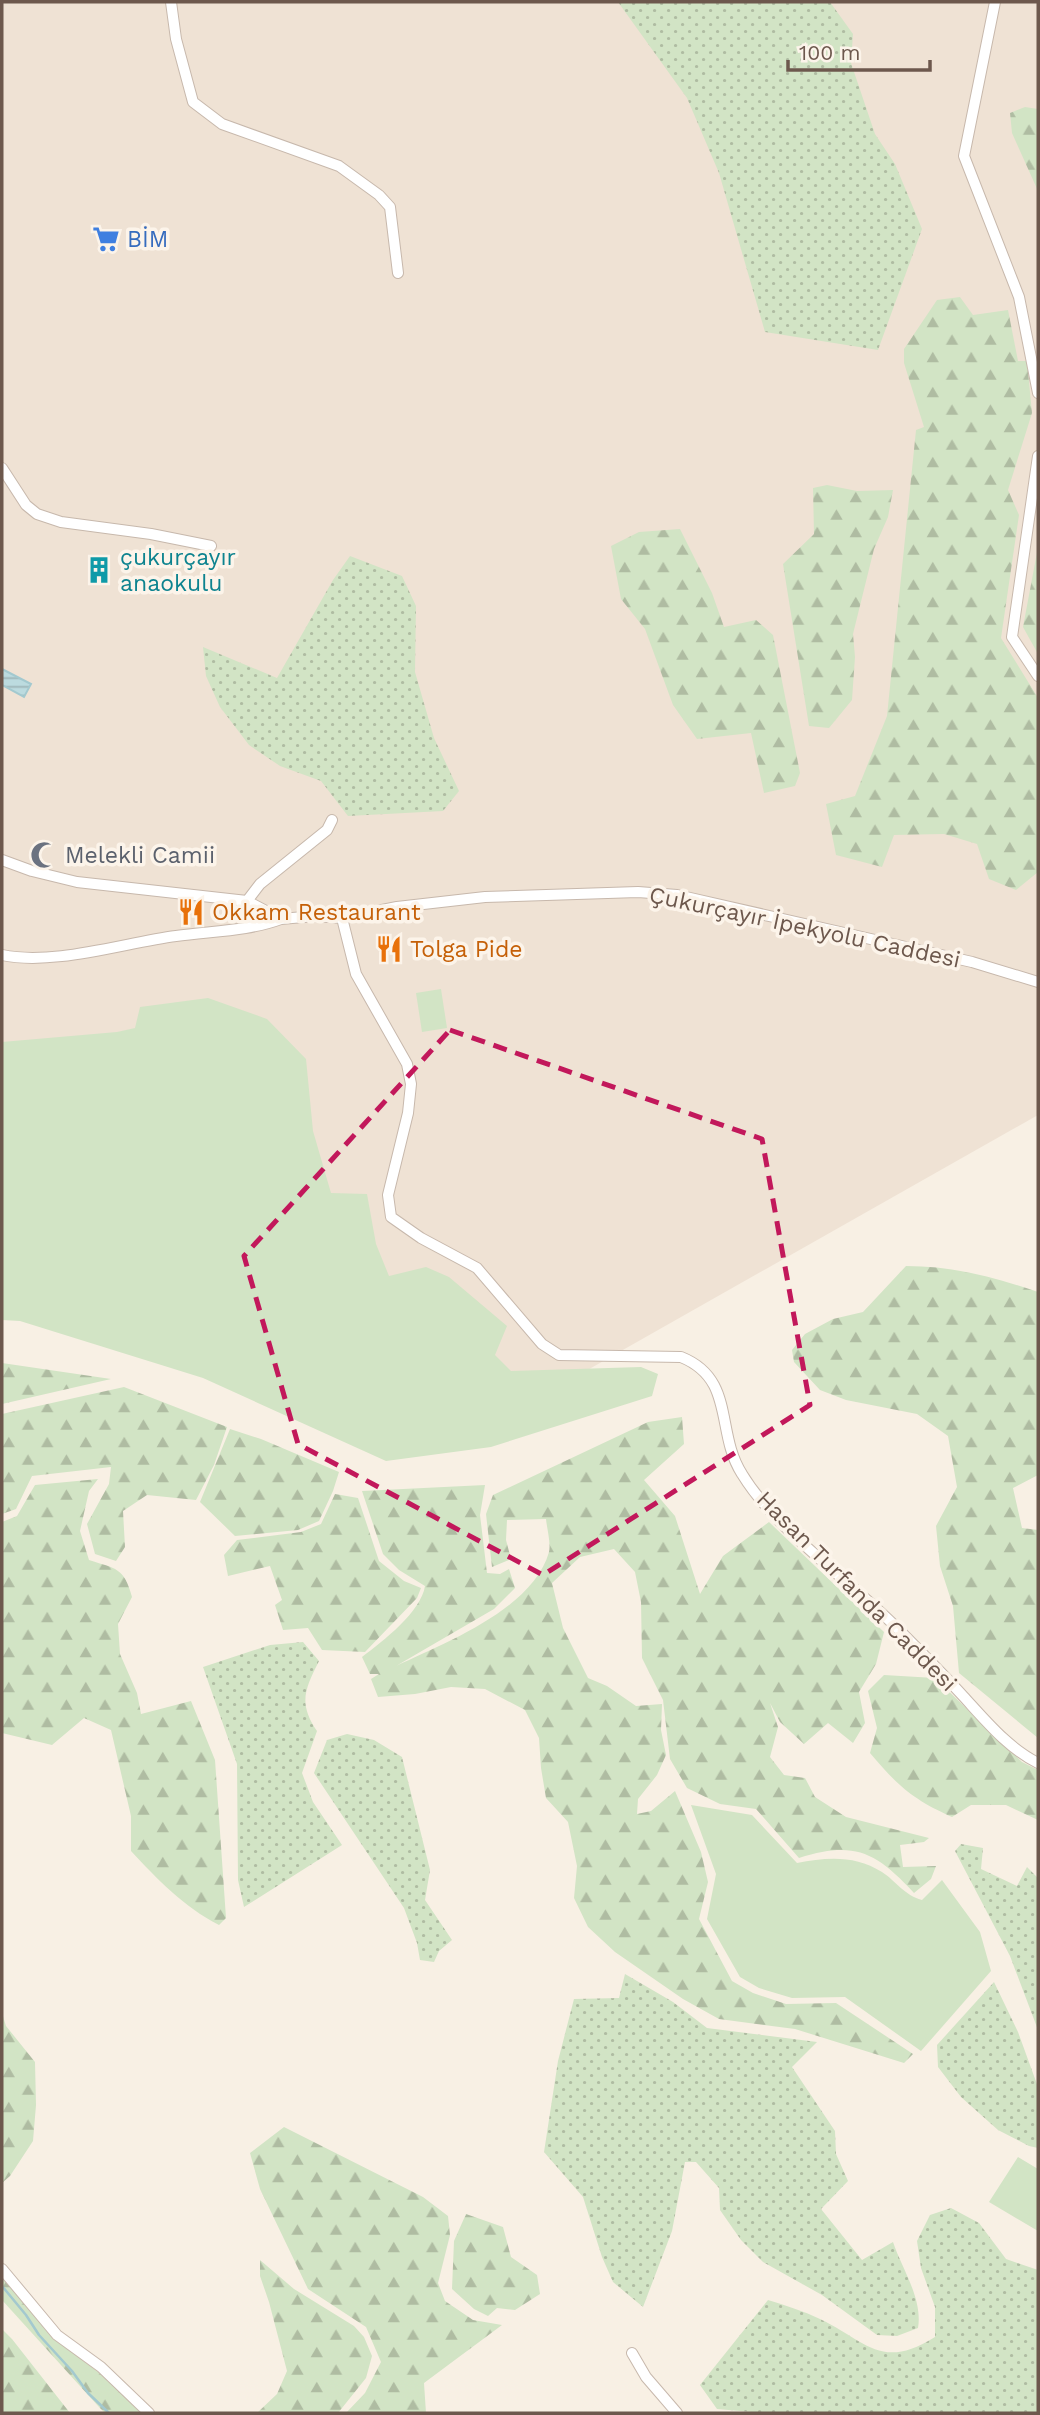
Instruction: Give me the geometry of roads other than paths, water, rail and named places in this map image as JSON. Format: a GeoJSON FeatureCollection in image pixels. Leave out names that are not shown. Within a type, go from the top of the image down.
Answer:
{"type":"FeatureCollection","features":[{"type":"Feature","properties":{"kind":"street"},"geometry":{"type":"LineString","coordinates":[[171,2],[176,39],[193,102],[222,124],[339,166],[371,189],[390,206],[398,272]]}},
{"type":"Feature","properties":{"kind":"street"},"geometry":{"type":"LineString","coordinates":[[995,2],[964,156],[1019,297],[1038,393]]}},
{"type":"Feature","properties":{"kind":"street"},"geometry":{"type":"LineString","coordinates":[[1038,456],[1012,636],[1038,676]]}},
{"type":"Feature","properties":{"kind":"street"},"geometry":{"type":"LineString","coordinates":[[2,467],[26,505],[37,514],[61,522],[151,534],[211,546]]}},
{"type":"Feature","properties":{"kind":"street"},"geometry":{"type":"LineString","coordinates":[[247,901],[260,884],[327,830],[332,820]]}},
{"type":"Feature","properties":{"kind":"street"},"geometry":{"type":"LineString","coordinates":[[2,853],[32,871]]}},
{"type":"Feature","properties":{"kind":"street"},"geometry":{"type":"LineString","coordinates":[[2,860],[32,871],[77,882],[247,901],[281,919]]}},
{"type":"Feature","properties":{"kind":"street","name":"Çukurçayır İpekyolu Caddesi"},"geometry":{"type":"LineString","coordinates":[[2,955],[48,959],[163,938],[266,925],[281,919],[315,916],[342,918],[397,906],[485,897],[651,893],[677,895],[972,962],[1038,982]]}},
{"type":"Feature","properties":{"kind":"street","name":"Hasan Turfanda Caddesi"},"geometry":{"type":"LineString","coordinates":[[342,918],[356,974],[407,1064],[411,1084],[408,1113],[388,1195],[391,1217],[421,1238],[477,1268],[542,1344],[559,1355],[681,1357],[697,1363],[707,1373],[720,1396],[725,1428],[741,1472],[777,1517],[895,1626],[1001,1736],[1038,1763]]}},
{"type":"Feature","properties":{"kind":"street"},"geometry":{"type":"LineString","coordinates":[[2,2269],[57,2335],[101,2367],[149,2413]]}},
{"type":"Feature","properties":{"kind":"street"},"geometry":{"type":"LineString","coordinates":[[632,2353],[646,2377],[677,2413]]}},
{"type":"Feature","properties":{"kind":"water"},"geometry":{"type":"Polygon","coordinates":[[[2,669],[31,684],[24,697],[2,685],[2,669]]]}},
{"type":"Feature","properties":{"kind":"waterway"},"geometry":{"type":"LineString","coordinates":[[2,2286],[39,2335],[88,2393],[109,2413]]}},
{"type":"Feature","properties":{"kind":"place","name":"BİM"},"geometry":{"type":"Point","coordinates":[106,239]}},
{"type":"Feature","properties":{"kind":"place","name":"çukurçayır anaokulu"},"geometry":{"type":"Point","coordinates":[99,570]}},
{"type":"Feature","properties":{"kind":"place","name":"Melekli Camii"},"geometry":{"type":"Point","coordinates":[44,855]}},
{"type":"Feature","properties":{"kind":"place","name":"Okkam Restaurant"},"geometry":{"type":"Point","coordinates":[191,912]}},
{"type":"Feature","properties":{"kind":"place","name":"Tolga Pide"},"geometry":{"type":"Point","coordinates":[389,949]}}]}
